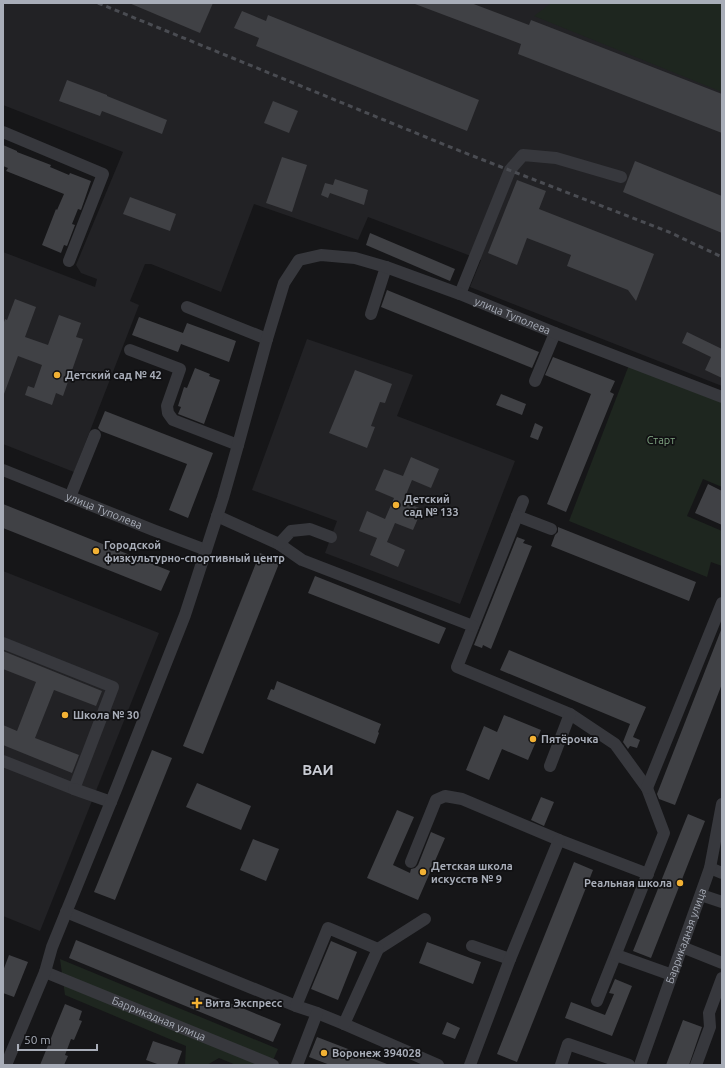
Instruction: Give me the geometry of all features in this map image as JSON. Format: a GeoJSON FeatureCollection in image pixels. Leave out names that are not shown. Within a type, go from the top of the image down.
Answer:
{"type":"FeatureCollection","features":[{"type":"Feature","properties":{"kind":"street"},"geometry":{"type":"LineString","coordinates":[[3,132],[103,174],[69,261]]}},
{"type":"Feature","properties":{"kind":"street"},"geometry":{"type":"LineString","coordinates":[[460,294],[510,170],[523,155],[556,158],[621,177]]}},
{"type":"Feature","properties":{"kind":"street","name":"улица Туполева"},"geometry":{"type":"LineString","coordinates":[[267,339],[284,283],[299,260],[321,255],[355,258],[386,267],[460,294],[555,333],[722,397]]}},
{"type":"Feature","properties":{"kind":"street"},"geometry":{"type":"LineString","coordinates":[[371,314],[386,267]]}},
{"type":"Feature","properties":{"kind":"street"},"geometry":{"type":"LineString","coordinates":[[6,1065],[45,972],[52,947],[185,615],[217,516],[267,339],[187,307]]}},
{"type":"Feature","properties":{"kind":"street"},"geometry":{"type":"LineString","coordinates":[[535,381],[555,333]]}},
{"type":"Feature","properties":{"kind":"street"},"geometry":{"type":"LineString","coordinates":[[130,350],[180,369],[167,406],[168,413],[173,420],[238,445]]}},
{"type":"Feature","properties":{"kind":"street"},"geometry":{"type":"LineString","coordinates":[[70,497],[95,435]]}},
{"type":"Feature","properties":{"kind":"street","name":"улица Туполева"},"geometry":{"type":"LineString","coordinates":[[3,470],[206,550]]}},
{"type":"Feature","properties":{"kind":"street"},"geometry":{"type":"LineString","coordinates":[[522,501],[457,667],[570,714],[615,744],[647,788],[664,832],[597,1002]]}},
{"type":"Feature","properties":{"kind":"street"},"geometry":{"type":"LineString","coordinates":[[217,516],[279,544],[302,560],[473,626]]}},
{"type":"Feature","properties":{"kind":"street"},"geometry":{"type":"LineString","coordinates":[[517,516],[551,529]]}},
{"type":"Feature","properties":{"kind":"street"},"geometry":{"type":"LineString","coordinates":[[279,544],[291,531],[310,529],[331,537]]}},
{"type":"Feature","properties":{"kind":"street"},"geometry":{"type":"LineString","coordinates":[[647,788],[722,603]]}},
{"type":"Feature","properties":{"kind":"street"},"geometry":{"type":"LineString","coordinates":[[3,643],[113,687],[74,789]]}},
{"type":"Feature","properties":{"kind":"street"},"geometry":{"type":"LineString","coordinates":[[550,766],[570,714]]}},
{"type":"Feature","properties":{"kind":"street"},"geometry":{"type":"LineString","coordinates":[[3,761],[111,802]]}},
{"type":"Feature","properties":{"kind":"street"},"geometry":{"type":"LineString","coordinates":[[411,862],[436,800],[445,796],[462,799],[559,840],[648,874]]}},
{"type":"Feature","properties":{"kind":"street","name":"Баррикадная улица"},"geometry":{"type":"LineString","coordinates":[[640,1065],[710,868],[722,804]]}},
{"type":"Feature","properties":{"kind":"street"},"geometry":{"type":"LineString","coordinates":[[470,1065],[510,960],[559,840]]}},
{"type":"Feature","properties":{"kind":"street"},"geometry":{"type":"LineString","coordinates":[[710,868],[722,873]]}},
{"type":"Feature","properties":{"kind":"street"},"geometry":{"type":"LineString","coordinates":[[701,894],[722,902]]}},
{"type":"Feature","properties":{"kind":"street"},"geometry":{"type":"LineString","coordinates":[[66,912],[296,1006],[344,1024],[438,1065]]}},
{"type":"Feature","properties":{"kind":"street"},"geometry":{"type":"LineString","coordinates":[[344,1024],[378,949],[425,919]]}},
{"type":"Feature","properties":{"kind":"street"},"geometry":{"type":"LineString","coordinates":[[296,1006],[328,928],[378,949]]}},
{"type":"Feature","properties":{"kind":"street"},"geometry":{"type":"LineString","coordinates":[[472,946],[510,960]]}},
{"type":"Feature","properties":{"kind":"street"},"geometry":{"type":"LineString","coordinates":[[682,947],[722,963]]}},
{"type":"Feature","properties":{"kind":"street"},"geometry":{"type":"LineString","coordinates":[[616,955],[672,975]]}},
{"type":"Feature","properties":{"kind":"street","name":"Баррикадная улица"},"geometry":{"type":"LineString","coordinates":[[45,972],[272,1065]]}},
{"type":"Feature","properties":{"kind":"street"},"geometry":{"type":"LineString","coordinates":[[696,1065],[710,1027],[709,1013],[722,978]]}},
{"type":"Feature","properties":{"kind":"street"},"geometry":{"type":"LineString","coordinates":[[297,1065],[317,1013]]}},
{"type":"Feature","properties":{"kind":"street"},"geometry":{"type":"LineString","coordinates":[[561,1065],[568,1044],[629,1065]]}},
{"type":"Feature","properties":{"kind":"shaded area"},"geometry":{"type":"Polygon","coordinates":[[[3,3],[722,3],[722,386],[470,287],[481,260],[463,253],[368,217],[358,240],[254,204],[221,292],[151,264],[145,264],[130,301],[139,305],[74,472],[3,444],[3,252],[95,287],[97,279],[81,273],[76,265],[123,152],[3,105],[3,3]]]}},
{"type":"Feature","properties":{"kind":"shaded area","name":"Детский сад № 133"},"geometry":{"type":"Polygon","coordinates":[[[307,339],[413,375],[397,416],[515,461],[460,604],[325,553],[337,521],[252,490],[307,339]]]}},
{"type":"Feature","properties":{"kind":"shaded area","name":"Школа № 30"},"geometry":{"type":"Polygon","coordinates":[[[3,571],[159,633],[40,931],[3,916],[3,571]]]}},
{"type":"Feature","properties":{"kind":"green space"},"geometry":{"type":"Polygon","coordinates":[[[551,3],[722,3],[722,92],[534,16],[551,3]]]}},
{"type":"Feature","properties":{"kind":"green space","name":"Старт"},"geometry":{"type":"Polygon","coordinates":[[[629,365],[722,401],[722,487],[703,479],[687,516],[722,531],[722,566],[711,562],[707,577],[569,521],[629,365]]]}},
{"type":"Feature","properties":{"kind":"green space"},"geometry":{"type":"Polygon","coordinates":[[[60,959],[278,1049],[271,1065],[236,1065],[219,1058],[207,1065],[185,1065],[186,1046],[65,995],[60,959]]]}},
{"type":"Feature","properties":{"kind":"building"},"geometry":{"type":"Polygon","coordinates":[[[129,3],[213,3],[200,33],[129,3]]]}},
{"type":"Feature","properties":{"kind":"building"},"geometry":{"type":"Polygon","coordinates":[[[415,3],[471,3],[529,25],[531,20],[722,94],[722,133],[518,54],[521,44],[415,3]]]}},
{"type":"Feature","properties":{"kind":"building"},"geometry":{"type":"Polygon","coordinates":[[[242,11],[266,21],[268,15],[479,100],[467,131],[256,46],[259,38],[234,28],[242,11]]]}},
{"type":"Feature","properties":{"kind":"building"},"geometry":{"type":"Polygon","coordinates":[[[67,80],[167,120],[162,134],[102,111],[100,116],[59,101],[67,80]]]}},
{"type":"Feature","properties":{"kind":"building"},"geometry":{"type":"Polygon","coordinates":[[[273,101],[298,111],[289,133],[264,123],[273,101]]]}},
{"type":"Feature","properties":{"kind":"building"},"geometry":{"type":"Polygon","coordinates":[[[3,145],[51,165],[50,167],[69,175],[70,173],[91,181],[81,210],[78,209],[72,224],[75,225],[67,246],[64,245],[61,253],[42,245],[56,209],[57,210],[64,194],[6,171],[8,168],[3,166],[3,145]]]}},
{"type":"Feature","properties":{"kind":"building"},"geometry":{"type":"Polygon","coordinates":[[[282,157],[307,165],[292,212],[266,203],[282,157]]]}},
{"type":"Feature","properties":{"kind":"building"},"geometry":{"type":"Polygon","coordinates":[[[635,161],[722,196],[722,233],[623,192],[635,161]]]}},
{"type":"Feature","properties":{"kind":"building"},"geometry":{"type":"Polygon","coordinates":[[[335,179],[368,190],[364,205],[330,193],[328,198],[321,195],[325,183],[333,185],[335,179]]]}},
{"type":"Feature","properties":{"kind":"building"},"geometry":{"type":"Polygon","coordinates":[[[517,180],[546,191],[539,209],[654,254],[636,301],[628,290],[567,266],[571,255],[527,238],[517,265],[488,253],[517,180]]]}},
{"type":"Feature","properties":{"kind":"building"},"geometry":{"type":"Polygon","coordinates":[[[130,197],[176,214],[170,231],[123,214],[130,197]]]}},
{"type":"Feature","properties":{"kind":"building"},"geometry":{"type":"Polygon","coordinates":[[[370,233],[455,269],[450,281],[366,245],[370,233]]]}},
{"type":"Feature","properties":{"kind":"building"},"geometry":{"type":"Polygon","coordinates":[[[387,290],[539,352],[532,368],[381,307],[387,290]]]}},
{"type":"Feature","properties":{"kind":"building"},"geometry":{"type":"Polygon","coordinates":[[[15,299],[36,307],[25,337],[48,345],[59,315],[81,323],[76,337],[83,339],[63,396],[56,393],[52,405],[25,395],[28,386],[34,388],[42,365],[18,356],[4,394],[3,393],[3,325],[5,319],[7,320],[15,299]]]}},
{"type":"Feature","properties":{"kind":"building"},"geometry":{"type":"Polygon","coordinates":[[[139,317],[183,333],[187,323],[236,341],[229,362],[181,344],[178,352],[132,335],[139,317]]]}},
{"type":"Feature","properties":{"kind":"building"},"geometry":{"type":"Polygon","coordinates":[[[687,332],[722,349],[722,378],[705,370],[711,357],[682,343],[687,332]]]}},
{"type":"Feature","properties":{"kind":"building"},"geometry":{"type":"Polygon","coordinates":[[[553,357],[615,381],[610,392],[614,394],[566,512],[547,504],[591,394],[545,375],[553,357]]]}},
{"type":"Feature","properties":{"kind":"building"},"geometry":{"type":"Polygon","coordinates":[[[195,368],[220,380],[204,424],[178,414],[181,407],[178,406],[184,387],[187,388],[195,368]]]}},
{"type":"Feature","properties":{"kind":"building"},"geometry":{"type":"Polygon","coordinates":[[[355,370],[392,384],[385,403],[380,402],[371,426],[375,427],[367,448],[329,433],[355,370]]]}},
{"type":"Feature","properties":{"kind":"building"},"geometry":{"type":"Polygon","coordinates":[[[501,394],[526,404],[522,415],[496,405],[501,394]]]}},
{"type":"Feature","properties":{"kind":"building"},"geometry":{"type":"Polygon","coordinates":[[[105,411],[213,453],[188,518],[169,510],[187,464],[101,431],[98,428],[105,411]]]}},
{"type":"Feature","properties":{"kind":"building"},"geometry":{"type":"Polygon","coordinates":[[[535,423],[543,427],[538,440],[530,437],[535,423]]]}},
{"type":"Feature","properties":{"kind":"building"},"geometry":{"type":"Polygon","coordinates":[[[411,457],[439,469],[431,488],[412,480],[403,502],[422,509],[413,530],[395,523],[387,542],[405,550],[398,567],[370,555],[377,538],[359,531],[367,511],[385,519],[394,498],[375,490],[384,469],[403,476],[411,457]]]}},
{"type":"Feature","properties":{"kind":"building"},"geometry":{"type":"Polygon","coordinates":[[[708,484],[722,491],[722,525],[695,513],[708,484]]]}},
{"type":"Feature","properties":{"kind":"building"},"geometry":{"type":"Polygon","coordinates":[[[3,504],[170,571],[161,591],[3,528],[3,504]]]}},
{"type":"Feature","properties":{"kind":"building"},"geometry":{"type":"Polygon","coordinates":[[[558,527],[696,582],[689,601],[551,546],[555,535],[558,532],[558,527]]]}},
{"type":"Feature","properties":{"kind":"building"},"geometry":{"type":"Polygon","coordinates":[[[517,537],[525,540],[523,543],[532,546],[491,649],[483,645],[482,648],[474,645],[517,537]]]}},
{"type":"Feature","properties":{"kind":"building"},"geometry":{"type":"Polygon","coordinates":[[[260,553],[280,561],[203,754],[183,746],[260,553]]]}},
{"type":"Feature","properties":{"kind":"building"},"geometry":{"type":"Polygon","coordinates":[[[315,576],[446,628],[439,644],[308,593],[315,576]]]}},
{"type":"Feature","properties":{"kind":"building"},"geometry":{"type":"Polygon","coordinates":[[[721,630],[722,684],[675,805],[659,799],[657,794],[721,630]]]}},
{"type":"Feature","properties":{"kind":"building"},"geometry":{"type":"Polygon","coordinates":[[[509,650],[646,707],[633,737],[640,740],[637,748],[630,746],[628,749],[623,742],[630,724],[500,670],[509,650]]]}},
{"type":"Feature","properties":{"kind":"building"},"geometry":{"type":"Polygon","coordinates":[[[3,651],[102,691],[96,706],[54,690],[35,738],[79,755],[72,773],[3,745],[3,725],[17,731],[36,682],[3,669],[3,651]]]}},
{"type":"Feature","properties":{"kind":"building"},"geometry":{"type":"Polygon","coordinates":[[[277,681],[381,724],[375,744],[267,699],[271,689],[274,690],[277,681]]]}},
{"type":"Feature","properties":{"kind":"building"},"geometry":{"type":"Polygon","coordinates":[[[504,715],[541,730],[528,760],[502,749],[489,780],[466,770],[484,726],[497,732],[504,715]]]}},
{"type":"Feature","properties":{"kind":"building"},"geometry":{"type":"Polygon","coordinates":[[[152,750],[172,758],[115,900],[94,892],[152,750]]]}},
{"type":"Feature","properties":{"kind":"building"},"geometry":{"type":"Polygon","coordinates":[[[197,783],[251,806],[241,830],[186,807],[197,783]]]}},
{"type":"Feature","properties":{"kind":"building"},"geometry":{"type":"Polygon","coordinates":[[[541,797],[554,802],[544,826],[531,820],[541,797]]]}},
{"type":"Feature","properties":{"kind":"building"},"geometry":{"type":"Polygon","coordinates":[[[397,810],[414,817],[393,865],[410,873],[411,869],[418,865],[431,832],[445,838],[418,900],[367,878],[397,810]]]}},
{"type":"Feature","properties":{"kind":"building"},"geometry":{"type":"Polygon","coordinates":[[[688,814],[705,821],[651,958],[633,951],[688,814]]]}},
{"type":"Feature","properties":{"kind":"building"},"geometry":{"type":"Polygon","coordinates":[[[253,839],[279,849],[266,881],[240,870],[253,839]]]}},
{"type":"Feature","properties":{"kind":"building"},"geometry":{"type":"Polygon","coordinates":[[[574,862],[593,870],[517,1062],[497,1054],[574,862]]]}},
{"type":"Feature","properties":{"kind":"building"},"geometry":{"type":"Polygon","coordinates":[[[76,940],[281,1024],[273,1042],[69,958],[76,940]]]}},
{"type":"Feature","properties":{"kind":"building"},"geometry":{"type":"Polygon","coordinates":[[[331,941],[357,952],[338,1000],[311,989],[331,941]]]}},
{"type":"Feature","properties":{"kind":"building"},"geometry":{"type":"Polygon","coordinates":[[[427,942],[481,962],[473,984],[419,963],[427,942]]]}},
{"type":"Feature","properties":{"kind":"building"},"geometry":{"type":"Polygon","coordinates":[[[9,955],[28,962],[14,997],[3,993],[3,971],[9,955]]]}},
{"type":"Feature","properties":{"kind":"building"},"geometry":{"type":"Polygon","coordinates":[[[615,979],[632,986],[612,1036],[565,1018],[571,1002],[605,1015],[614,994],[609,993],[615,979]]]}},
{"type":"Feature","properties":{"kind":"building"},"geometry":{"type":"Polygon","coordinates":[[[65,1004],[82,1011],[79,1020],[82,1021],[74,1040],[71,1039],[65,1055],[68,1056],[64,1065],[40,1065],[65,1004]]]}},
{"type":"Feature","properties":{"kind":"building"},"geometry":{"type":"Polygon","coordinates":[[[683,1020],[702,1027],[689,1065],[666,1065],[683,1020]]]}},
{"type":"Feature","properties":{"kind":"building"},"geometry":{"type":"Polygon","coordinates":[[[447,1022],[460,1028],[455,1039],[442,1034],[447,1022]]]}},
{"type":"Feature","properties":{"kind":"building"},"geometry":{"type":"Polygon","coordinates":[[[317,1037],[387,1065],[330,1065],[309,1057],[317,1037]]]}},
{"type":"Feature","properties":{"kind":"building"},"geometry":{"type":"Polygon","coordinates":[[[153,1041],[182,1051],[177,1065],[160,1065],[146,1060],[153,1041]]]}},
{"type":"Feature","properties":{"kind":"railway"},"geometry":{"type":"LineString","coordinates":[[98,3],[455,149],[669,232],[722,257]]}},
{"type":"Feature","properties":{"kind":"place","name":"Детский сад № 42"},"geometry":{"type":"Point","coordinates":[57,375]}},
{"type":"Feature","properties":{"kind":"place","name":"Детский сад № 133"},"geometry":{"type":"Point","coordinates":[396,505]}},
{"type":"Feature","properties":{"kind":"place","name":"Городской физкультурно-спортивный центр"},"geometry":{"type":"Point","coordinates":[96,551]}},
{"type":"Feature","properties":{"kind":"place","name":"Школа № 30"},"geometry":{"type":"Point","coordinates":[65,715]}},
{"type":"Feature","properties":{"kind":"place","name":"Пятёрочка"},"geometry":{"type":"Point","coordinates":[533,739]}},
{"type":"Feature","properties":{"kind":"place","name":"Детская школа искусств № 9"},"geometry":{"type":"Point","coordinates":[423,872]}},
{"type":"Feature","properties":{"kind":"place","name":"Реальная школа"},"geometry":{"type":"Point","coordinates":[680,883]}},
{"type":"Feature","properties":{"kind":"place","name":"Вита Экспресс"},"geometry":{"type":"Point","coordinates":[197,1003]}},
{"type":"Feature","properties":{"kind":"place","name":"Воронеж 394028"},"geometry":{"type":"Point","coordinates":[324,1053]}},
{"type":"Feature","properties":{"kind":"district","name":"ВАИ"},"geometry":{"type":"Point","coordinates":[318,769]}}]}
